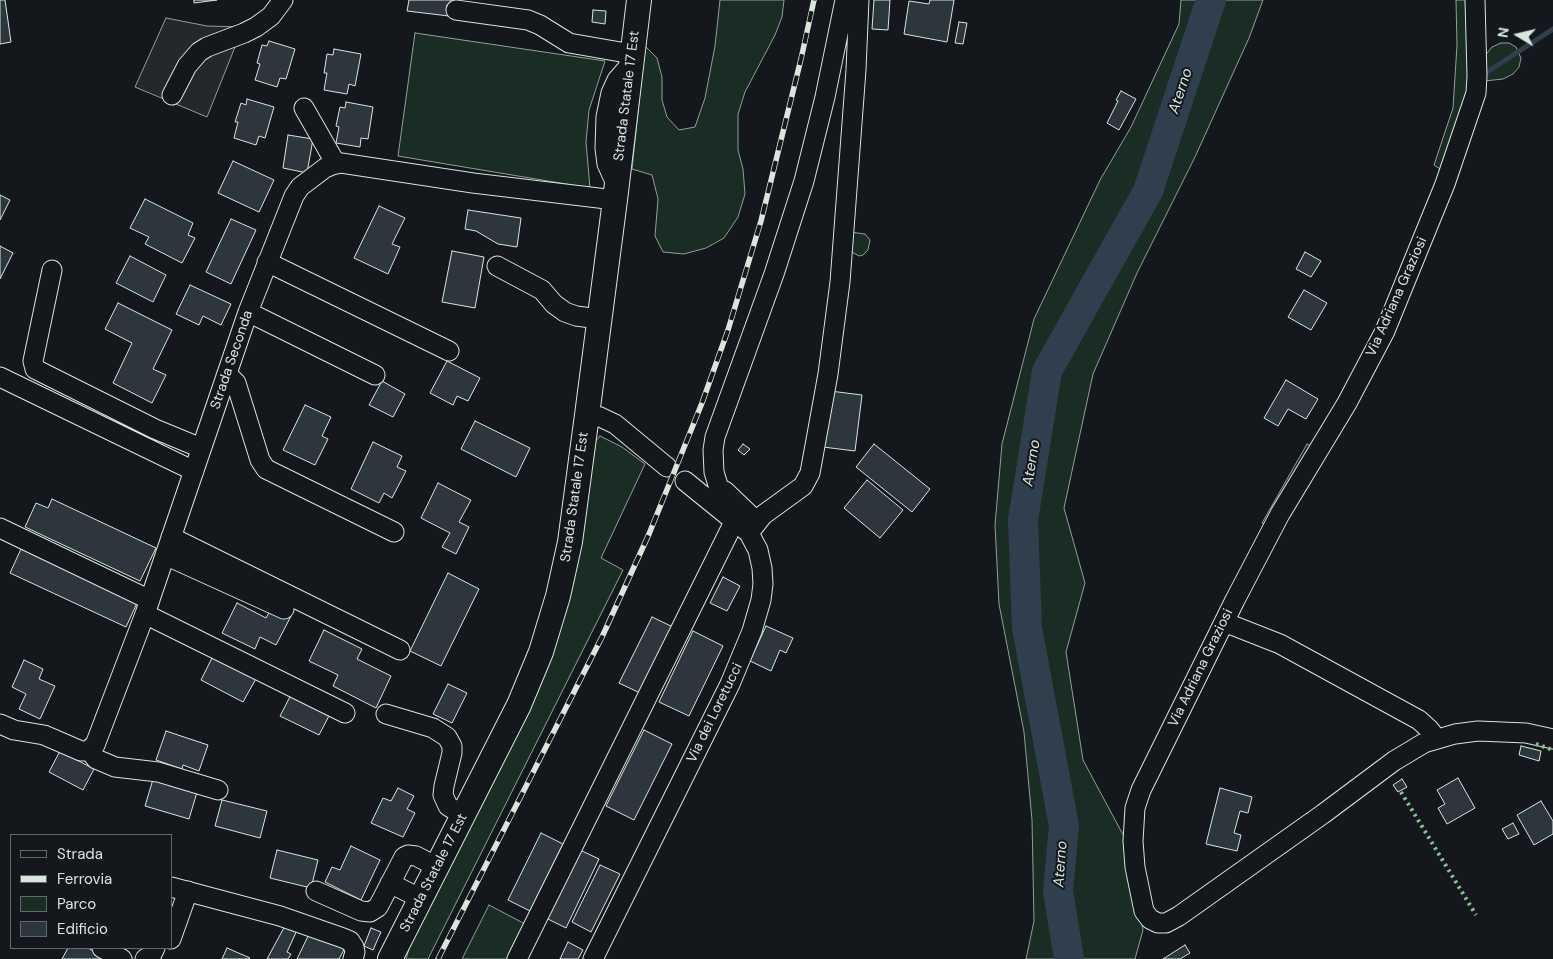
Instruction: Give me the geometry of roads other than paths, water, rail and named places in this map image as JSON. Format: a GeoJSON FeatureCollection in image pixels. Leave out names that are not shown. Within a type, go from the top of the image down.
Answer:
{"type":"FeatureCollection","features":[{"type":"Feature","properties":{"kind":"main road","name":"Strada Statale 17 Est"},"geometry":{"type":"LineString","coordinates":[[390,959],[520,705],[549,630],[567,556],[600,320],[639,0]]}},
{"type":"Feature","properties":{"kind":"street"},"geometry":{"type":"LineString","coordinates":[[172,95],[187,66],[196,55],[207,47],[256,27],[272,16],[282,0]]}},
{"type":"Feature","properties":{"kind":"street"},"geometry":{"type":"LineString","coordinates":[[734,522],[721,495],[714,472],[713,450],[717,430],[743,363],[780,256],[812,149],[832,66],[845,0]]}},
{"type":"Feature","properties":{"kind":"street"},"geometry":{"type":"LineString","coordinates":[[685,481],[734,522],[749,532],[763,515],[803,486],[810,472],[828,374],[840,282],[860,0]]}},
{"type":"Feature","properties":{"kind":"street","name":"Via Adriana Graziosi"},"geometry":{"type":"LineString","coordinates":[[1475,0],[1476,93],[1445,184],[1385,331],[1347,402],[1280,514],[1144,782],[1135,808],[1133,828],[1135,867],[1143,907],[1152,921],[1166,922],[1186,912],[1424,742],[1466,732],[1490,731],[1526,733],[1553,739]]}},
{"type":"Feature","properties":{"kind":"street"},"geometry":{"type":"LineString","coordinates":[[456,10],[528,20],[540,25],[561,40],[632,59]]}},
{"type":"Feature","properties":{"kind":"street"},"geometry":{"type":"LineString","coordinates":[[832,66],[856,70]]}},
{"type":"Feature","properties":{"kind":"street"},"geometry":{"type":"LineString","coordinates":[[304,108],[336,164],[346,163],[473,183],[616,193]]}},
{"type":"Feature","properties":{"kind":"street","name":"Strada Seconda"},"geometry":{"type":"LineString","coordinates":[[89,750],[96,743],[147,607],[248,312],[267,262],[298,190],[312,177],[336,164]]}},
{"type":"Feature","properties":{"kind":"street"},"geometry":{"type":"LineString","coordinates":[[267,262],[449,351]]}},
{"type":"Feature","properties":{"kind":"street"},"geometry":{"type":"LineString","coordinates":[[497,266],[538,287],[547,294],[556,306],[565,312],[600,320]]}},
{"type":"Feature","properties":{"kind":"street"},"geometry":{"type":"LineString","coordinates":[[52,270],[33,361],[34,368],[155,429],[201,448]]}},
{"type":"Feature","properties":{"kind":"street"},"geometry":{"type":"LineString","coordinates":[[248,312],[375,375]]}},
{"type":"Feature","properties":{"kind":"street"},"geometry":{"type":"LineString","coordinates":[[226,376],[231,378],[236,384],[260,460],[264,466],[394,532]]}},
{"type":"Feature","properties":{"kind":"street"},"geometry":{"type":"LineString","coordinates":[[0,378],[194,471]]}},
{"type":"Feature","properties":{"kind":"street"},"geometry":{"type":"LineString","coordinates":[[587,415],[600,417],[614,424],[667,466]]}},
{"type":"Feature","properties":{"kind":"street","name":"Via dei Loretucci"},"geometry":{"type":"LineString","coordinates":[[593,959],[721,703],[752,631],[761,600],[763,584],[761,559],[749,532],[749,514],[723,488],[714,472]]}},
{"type":"Feature","properties":{"kind":"street"},"geometry":{"type":"LineString","coordinates":[[517,959],[734,522]]}},
{"type":"Feature","properties":{"kind":"street"},"geometry":{"type":"LineString","coordinates":[[0,528],[345,713]]}},
{"type":"Feature","properties":{"kind":"street"},"geometry":{"type":"LineString","coordinates":[[171,537],[400,650]]}},
{"type":"Feature","properties":{"kind":"street"},"geometry":{"type":"LineString","coordinates":[[165,555],[284,608]]}},
{"type":"Feature","properties":{"kind":"street"},"geometry":{"type":"LineString","coordinates":[[1224,622],[1280,644],[1420,720],[1436,738]]}},
{"type":"Feature","properties":{"kind":"street"},"geometry":{"type":"LineString","coordinates":[[386,714],[433,728],[447,737],[452,746],[452,753],[443,795],[448,806],[464,816]]}},
{"type":"Feature","properties":{"kind":"street"},"geometry":{"type":"LineString","coordinates":[[0,724],[14,730],[44,735],[76,750],[83,752],[89,750],[99,761],[115,768],[158,772],[218,790]]}},
{"type":"Feature","properties":{"kind":"street"},"geometry":{"type":"LineString","coordinates":[[316,891],[368,912],[373,912],[378,907],[401,860],[406,856],[416,856],[437,867]]}},
{"type":"Feature","properties":{"kind":"street"},"geometry":{"type":"LineString","coordinates":[[390,883],[421,898]]}},
{"type":"Feature","properties":{"kind":"street"},"geometry":{"type":"LineString","coordinates":[[172,930],[176,892],[280,916],[343,938],[350,941],[354,947],[353,959]]}},
{"type":"Feature","properties":{"kind":"street"},"geometry":{"type":"LineString","coordinates":[[401,959],[404,950],[403,934]]}},
{"type":"Feature","properties":{"kind":"street"},"geometry":{"type":"LineString","coordinates":[[104,949],[122,959]]}},
{"type":"Feature","properties":{"kind":"street"},"geometry":{"type":"LineString","coordinates":[[145,959],[152,954],[154,949]]}},
{"type":"Feature","properties":{"kind":"waterway","name":"Aterno"},"geometry":{"type":"LineString","coordinates":[[1069,959],[1058,891],[1064,826],[1027,628],[1023,520],[1047,371],[1148,191],[1211,0]]}},
{"type":"Feature","properties":{"kind":"waterway"},"geometry":{"type":"LineString","coordinates":[[1484,74],[1553,29]]}},
{"type":"Feature","properties":{"kind":"railway"},"geometry":{"type":"LineString","coordinates":[[438,959],[602,637],[649,534],[702,403],[728,330],[761,221],[814,0]]}}]}
